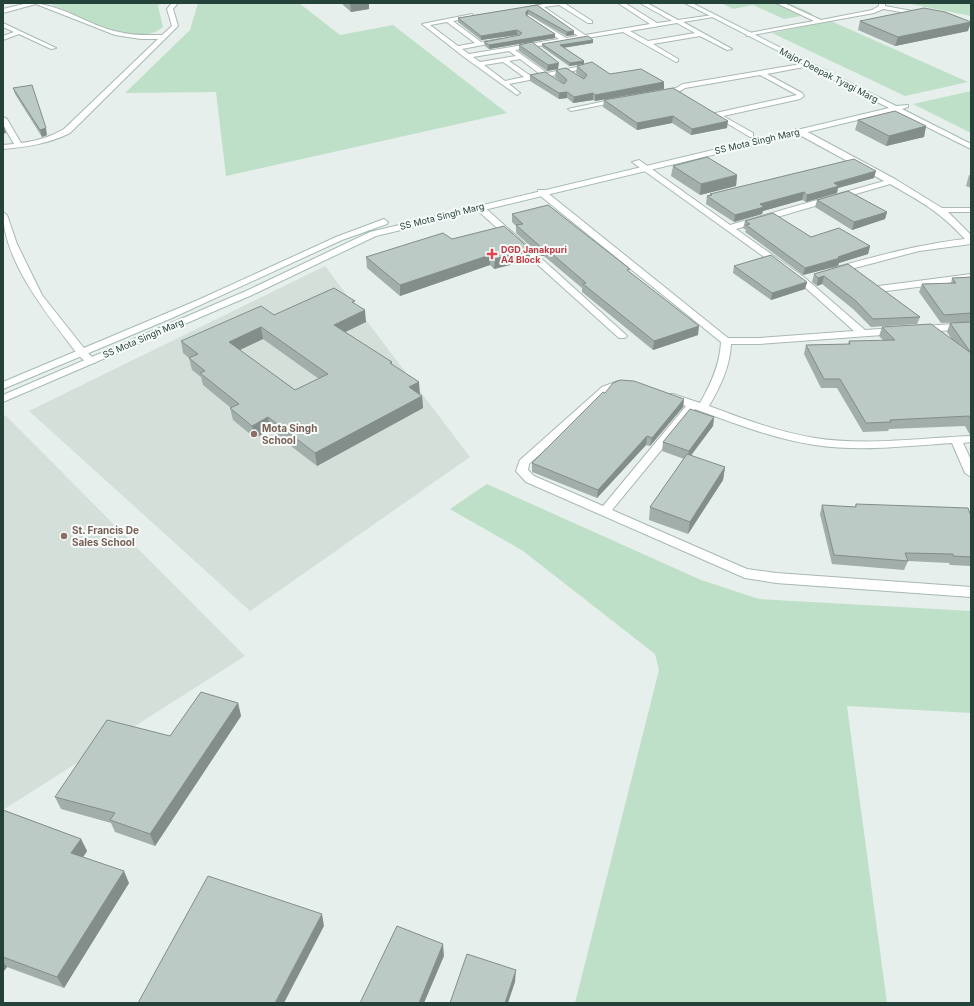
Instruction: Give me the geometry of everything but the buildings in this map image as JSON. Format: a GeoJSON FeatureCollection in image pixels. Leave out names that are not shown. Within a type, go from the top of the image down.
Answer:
{"type":"FeatureCollection","features":[{"type":"Feature","properties":{"kind":"street"},"geometry":{"type":"LineString","coordinates":[[3,9],[36,3],[117,34],[141,37],[163,37]]}},
{"type":"Feature","properties":{"kind":"street"},"geometry":{"type":"LineString","coordinates":[[3,147],[37,144],[55,138],[67,131],[175,26],[170,9],[175,3]]}},
{"type":"Feature","properties":{"kind":"street"},"geometry":{"type":"LineString","coordinates":[[515,10],[560,3],[590,22]]}},
{"type":"Feature","properties":{"kind":"street"},"geometry":{"type":"LineString","coordinates":[[621,3],[656,25]]}},
{"type":"Feature","properties":{"kind":"street"},"geometry":{"type":"LineString","coordinates":[[643,3],[729,49]]}},
{"type":"Feature","properties":{"kind":"street","name":"Major Deepak Tyagi Marg"},"geometry":{"type":"LineString","coordinates":[[688,3],[886,104]]}},
{"type":"Feature","properties":{"kind":"street","name":"Major Deepak Tyagi Marg"},"geometry":{"type":"LineString","coordinates":[[702,3],[762,32],[971,147]]}},
{"type":"Feature","properties":{"kind":"street"},"geometry":{"type":"LineString","coordinates":[[779,3],[819,21]]}},
{"type":"Feature","properties":{"kind":"street"},"geometry":{"type":"LineString","coordinates":[[749,35],[874,11],[882,5],[934,15]]}},
{"type":"Feature","properties":{"kind":"street"},"geometry":{"type":"LineString","coordinates":[[538,6],[584,36]]}},
{"type":"Feature","properties":{"kind":"street"},"geometry":{"type":"LineString","coordinates":[[478,16],[425,24],[517,93]]}},
{"type":"Feature","properties":{"kind":"street"},"geometry":{"type":"LineString","coordinates":[[466,56],[712,16]]}},
{"type":"Feature","properties":{"kind":"street"},"geometry":{"type":"LineString","coordinates":[[529,17],[565,40]]}},
{"type":"Feature","properties":{"kind":"street"},"geometry":{"type":"LineString","coordinates":[[448,20],[480,44]]}},
{"type":"Feature","properties":{"kind":"street"},"geometry":{"type":"LineString","coordinates":[[3,25],[53,48]]}},
{"type":"Feature","properties":{"kind":"street"},"geometry":{"type":"LineString","coordinates":[[624,30],[676,60]]}},
{"type":"Feature","properties":{"kind":"street"},"geometry":{"type":"LineString","coordinates":[[3,38],[20,32]]}},
{"type":"Feature","properties":{"kind":"street"},"geometry":{"type":"LineString","coordinates":[[648,43],[700,34]]}},
{"type":"Feature","properties":{"kind":"street"},"geometry":{"type":"LineString","coordinates":[[456,48],[510,40]]}},
{"type":"Feature","properties":{"kind":"street"},"geometry":{"type":"LineString","coordinates":[[533,45],[539,49]]}},
{"type":"Feature","properties":{"kind":"street"},"geometry":{"type":"LineString","coordinates":[[510,49],[557,83]]}},
{"type":"Feature","properties":{"kind":"street"},"geometry":{"type":"LineString","coordinates":[[478,64],[521,57]]}},
{"type":"Feature","properties":{"kind":"street"},"geometry":{"type":"LineString","coordinates":[[504,60],[530,78]]}},
{"type":"Feature","properties":{"kind":"street"},"geometry":{"type":"LineString","coordinates":[[656,93],[678,90],[683,86],[807,65]]}},
{"type":"Feature","properties":{"kind":"street"},"geometry":{"type":"LineString","coordinates":[[503,83],[546,75],[565,69],[592,66]]}},
{"type":"Feature","properties":{"kind":"street"},"geometry":{"type":"LineString","coordinates":[[565,69],[578,78]]}},
{"type":"Feature","properties":{"kind":"street"},"geometry":{"type":"LineString","coordinates":[[750,135],[713,113],[798,98],[801,96],[800,94],[761,73]]}},
{"type":"Feature","properties":{"kind":"street"},"geometry":{"type":"LineString","coordinates":[[678,90],[685,95]]}},
{"type":"Feature","properties":{"kind":"street"},"geometry":{"type":"LineString","coordinates":[[571,109],[628,98]]}},
{"type":"Feature","properties":{"kind":"street","name":"SS Mota Singh Marg"},"geometry":{"type":"LineString","coordinates":[[528,187],[886,104],[906,106],[971,140]]}},
{"type":"Feature","properties":{"kind":"street","name":"SS Mota Singh Marg"},"geometry":{"type":"LineString","coordinates":[[3,386],[83,354],[279,268],[367,227],[480,203],[541,192],[798,131],[896,105]]}},
{"type":"Feature","properties":{"kind":"street"},"geometry":{"type":"LineString","coordinates":[[3,119],[19,146]]}},
{"type":"Feature","properties":{"kind":"street"},"geometry":{"type":"LineString","coordinates":[[798,131],[854,160],[941,210],[971,240]]}},
{"type":"Feature","properties":{"kind":"street"},"geometry":{"type":"LineString","coordinates":[[838,164],[854,160]]}},
{"type":"Feature","properties":{"kind":"street"},"geometry":{"type":"LineString","coordinates":[[636,162],[696,200],[729,228],[802,280],[861,332]]}},
{"type":"Feature","properties":{"kind":"street"},"geometry":{"type":"LineString","coordinates":[[729,228],[892,181]]}},
{"type":"Feature","properties":{"kind":"street"},"geometry":{"type":"LineString","coordinates":[[541,192],[726,341],[759,341],[861,332],[971,326]]}},
{"type":"Feature","properties":{"kind":"street"},"geometry":{"type":"LineString","coordinates":[[480,203],[622,336]]}},
{"type":"Feature","properties":{"kind":"street","name":"SS Mota Singh Marg"},"geometry":{"type":"LineString","coordinates":[[3,399],[249,293],[372,234],[480,203]]}},
{"type":"Feature","properties":{"kind":"street"},"geometry":{"type":"LineString","coordinates":[[941,210],[971,210]]}},
{"type":"Feature","properties":{"kind":"street"},"geometry":{"type":"LineString","coordinates":[[3,215],[13,244],[38,296],[83,354],[91,361]]}},
{"type":"Feature","properties":{"kind":"street"},"geometry":{"type":"LineString","coordinates":[[826,273],[929,246],[971,240]]}},
{"type":"Feature","properties":{"kind":"street"},"geometry":{"type":"LineString","coordinates":[[848,267],[860,276]]}},
{"type":"Feature","properties":{"kind":"street"},"geometry":{"type":"LineString","coordinates":[[802,280],[813,277]]}},
{"type":"Feature","properties":{"kind":"street"},"geometry":{"type":"LineString","coordinates":[[879,290],[971,277]]}},
{"type":"Feature","properties":{"kind":"street"},"geometry":{"type":"LineString","coordinates":[[605,512],[698,406],[721,372],[726,351],[726,341]]}},
{"type":"Feature","properties":{"kind":"street"},"geometry":{"type":"LineString","coordinates":[[635,385],[618,384],[606,389],[524,463],[522,471],[530,478],[745,573],[776,578],[971,592]]}},
{"type":"Feature","properties":{"kind":"street"},"geometry":{"type":"LineString","coordinates":[[657,392],[780,435],[816,442],[856,445],[957,441],[971,439]]}},
{"type":"Feature","properties":{"kind":"street"},"geometry":{"type":"LineString","coordinates":[[957,441],[971,473]]}},
{"type":"Feature","properties":{"kind":"shaded area","name":"Mota Singh School"},"geometry":{"type":"Polygon","coordinates":[[[325,266],[470,457],[250,611],[29,411],[325,266]]]}},
{"type":"Feature","properties":{"kind":"shaded area","name":"St. Francis De Sales School"},"geometry":{"type":"Polygon","coordinates":[[[5,415],[245,656],[3,810],[3,416],[5,415]]]}},
{"type":"Feature","properties":{"kind":"green space"},"geometry":{"type":"Polygon","coordinates":[[[49,3],[160,3],[158,6],[163,27],[152,33],[141,35],[128,34],[100,26],[49,3]]]}},
{"type":"Feature","properties":{"kind":"green space"},"geometry":{"type":"Polygon","coordinates":[[[198,3],[299,3],[340,35],[393,25],[507,113],[226,176],[216,92],[125,93],[190,30],[198,3]]]}},
{"type":"Feature","properties":{"kind":"green space"},"geometry":{"type":"Polygon","coordinates":[[[721,3],[789,3],[813,14],[784,19],[753,5],[733,9],[721,3]]]}},
{"type":"Feature","properties":{"kind":"green space"},"geometry":{"type":"Polygon","coordinates":[[[906,3],[971,3],[971,16],[906,3]]]}},
{"type":"Feature","properties":{"kind":"green space"},"geometry":{"type":"Polygon","coordinates":[[[831,21],[968,82],[905,96],[772,33],[831,21]]]}},
{"type":"Feature","properties":{"kind":"green space"},"geometry":{"type":"Polygon","coordinates":[[[971,91],[971,133],[913,104],[971,91]]]}},
{"type":"Feature","properties":{"kind":"green space"},"geometry":{"type":"Polygon","coordinates":[[[487,484],[701,580],[759,599],[971,611],[971,713],[847,706],[887,1003],[575,1003],[659,670],[655,654],[523,551],[450,509],[487,484]]]}},
{"type":"Feature","properties":{"kind":"place","name":"DGD Janakpuri A4 Block"},"geometry":{"type":"Point","coordinates":[492,254]}},
{"type":"Feature","properties":{"kind":"place","name":"Mota Singh School"},"geometry":{"type":"Point","coordinates":[254,434]}},
{"type":"Feature","properties":{"kind":"place","name":"St. Francis De Sales School"},"geometry":{"type":"Point","coordinates":[64,536]}}]}
